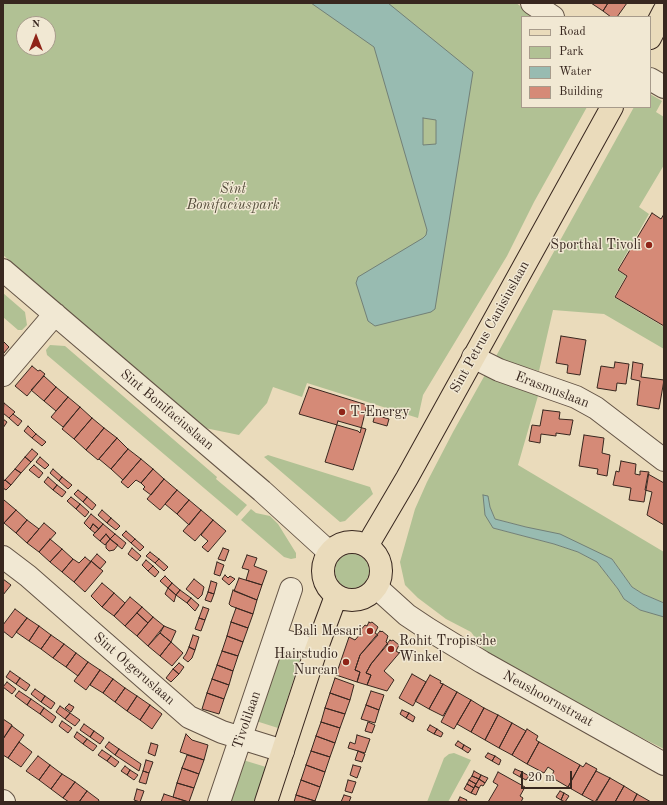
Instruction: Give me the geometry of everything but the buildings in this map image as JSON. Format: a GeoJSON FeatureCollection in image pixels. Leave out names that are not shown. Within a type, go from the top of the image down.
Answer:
{"type":"FeatureCollection","features":[{"type":"Feature","properties":{"kind":"main road"},"geometry":{"type":"LineString","coordinates":[[651,36],[664,11]]}},
{"type":"Feature","properties":{"kind":"main road","name":"Sint Petrus Canisiuslaan"},"geometry":{"type":"LineString","coordinates":[[367,546],[407,478],[611,108]]}},
{"type":"Feature","properties":{"kind":"main road"},"geometry":{"type":"LineString","coordinates":[[347,542],[357,542],[367,546],[374,552],[381,569],[380,579],[376,587],[370,594],[358,599],[344,599],[336,596],[329,589],[324,580],[322,570],[324,561],[329,552],[337,545],[347,542]]}},
{"type":"Feature","properties":{"kind":"main road"},"geometry":{"type":"LineString","coordinates":[[266,802],[316,650],[336,596]]}},
{"type":"Feature","properties":{"kind":"street"},"geometry":{"type":"LineString","coordinates":[[532,3],[552,16]]}},
{"type":"Feature","properties":{"kind":"street"},"geometry":{"type":"LineString","coordinates":[[651,80],[664,88]]}},
{"type":"Feature","properties":{"kind":"street","name":"Sint Bonifaciuslaan"},"geometry":{"type":"LineString","coordinates":[[3,270],[262,491],[329,552]]}},
{"type":"Feature","properties":{"kind":"street"},"geometry":{"type":"LineString","coordinates":[[3,376],[55,314]]}},
{"type":"Feature","properties":{"kind":"street","name":"Erasmuslaan"},"geometry":{"type":"LineString","coordinates":[[473,357],[499,370],[576,397],[596,408],[664,460]]}},
{"type":"Feature","properties":{"kind":"street","name":"Sint Otgeruslaan"},"geometry":{"type":"LineString","coordinates":[[3,557],[28,576],[189,717],[222,732],[283,751]]}},
{"type":"Feature","properties":{"kind":"street","name":"Neushoornstraat"},"geometry":{"type":"LineString","coordinates":[[376,587],[407,615],[482,662],[664,764]]}},
{"type":"Feature","properties":{"kind":"street","name":"Tivolilaan"},"geometry":{"type":"LineString","coordinates":[[219,802],[291,589]]}},
{"type":"Feature","properties":{"kind":"street"},"geometry":{"type":"LineString","coordinates":[[275,638],[316,650]]}},
{"type":"Feature","properties":{"kind":"green space","name":"Sint Bonifaciuspark"},"geometry":{"type":"Polygon","coordinates":[[[3,3],[516,3],[535,16],[521,16],[521,108],[586,108],[534,202],[507,256],[423,395],[418,418],[307,383],[302,397],[273,387],[267,403],[239,435],[205,428],[3,255],[3,3]]]}},
{"type":"Feature","properties":{"kind":"green space"},"geometry":{"type":"Polygon","coordinates":[[[651,95],[662,101],[656,112],[664,117],[664,165],[639,207],[649,214],[617,270],[626,276],[614,297],[664,327],[664,349],[604,314],[553,310],[539,371],[495,358],[633,108],[651,108],[651,95]]]}},
{"type":"Feature","properties":{"kind":"green space"},"geometry":{"type":"Polygon","coordinates":[[[3,293],[25,312],[27,325],[22,330],[18,330],[3,317],[3,293]]]}},
{"type":"Feature","properties":{"kind":"green space"},"geometry":{"type":"Polygon","coordinates":[[[50,345],[65,346],[217,477],[216,479],[247,505],[237,516],[47,355],[46,350],[50,345]]]}},
{"type":"Feature","properties":{"kind":"green space"},"geometry":{"type":"Polygon","coordinates":[[[486,373],[540,389],[518,465],[664,552],[664,603],[643,594],[632,587],[612,559],[526,527],[495,519],[490,507],[488,496],[493,528],[578,552],[597,562],[624,599],[640,610],[664,616],[664,749],[557,695],[485,651],[471,632],[446,619],[418,598],[405,585],[400,562],[415,509],[453,432],[486,373]]]}},
{"type":"Feature","properties":{"kind":"green space"},"geometry":{"type":"Polygon","coordinates":[[[268,455],[370,487],[373,494],[345,521],[340,522],[264,457],[268,455]]]}},
{"type":"Feature","properties":{"kind":"green space"},"geometry":{"type":"Polygon","coordinates":[[[251,509],[256,513],[270,516],[278,524],[296,553],[296,558],[291,559],[284,557],[241,520],[251,509]]]}},
{"type":"Feature","properties":{"kind":"green space"},"geometry":{"type":"Polygon","coordinates":[[[349,554],[355,554],[359,555],[366,561],[369,571],[368,578],[362,585],[355,588],[349,588],[345,587],[338,581],[335,574],[335,568],[336,564],[342,557],[349,554]]]}},
{"type":"Feature","properties":{"kind":"green space"},"geometry":{"type":"Polygon","coordinates":[[[286,650],[300,656],[300,659],[278,728],[256,721],[278,655],[286,650]]]}},
{"type":"Feature","properties":{"kind":"green space"},"geometry":{"type":"Polygon","coordinates":[[[454,753],[471,760],[448,802],[427,802],[444,758],[449,754],[454,753]]]}},
{"type":"Feature","properties":{"kind":"green space"},"geometry":{"type":"Polygon","coordinates":[[[243,760],[266,767],[254,802],[229,802],[243,760]]]}},
{"type":"Feature","properties":{"kind":"water"},"geometry":{"type":"Polygon","coordinates":[[[311,3],[388,3],[473,72],[435,309],[431,312],[375,326],[368,321],[356,283],[358,277],[423,238],[426,235],[427,230],[374,47],[311,3]],[[423,118],[423,145],[436,144],[436,120],[423,118]]]}},
{"type":"Feature","properties":{"kind":"water"},"geometry":{"type":"Polygon","coordinates":[[[483,495],[488,496],[490,507],[495,519],[560,534],[612,559],[632,587],[643,594],[664,603],[664,617],[640,610],[624,599],[597,562],[578,552],[493,528],[485,515],[483,495]]]}},
{"type":"Feature","properties":{"kind":"place","name":"Sporthal Tivoli"},"geometry":{"type":"Point","coordinates":[649,245]}},
{"type":"Feature","properties":{"kind":"place","name":"T-Energy"},"geometry":{"type":"Point","coordinates":[342,412]}},
{"type":"Feature","properties":{"kind":"place","name":"Bali Mesari"},"geometry":{"type":"Point","coordinates":[370,631]}},
{"type":"Feature","properties":{"kind":"place","name":"Rohit Tropische Winkel"},"geometry":{"type":"Point","coordinates":[391,649]}},
{"type":"Feature","properties":{"kind":"place","name":"Hairstudio Nurcan"},"geometry":{"type":"Point","coordinates":[346,662]}}]}
